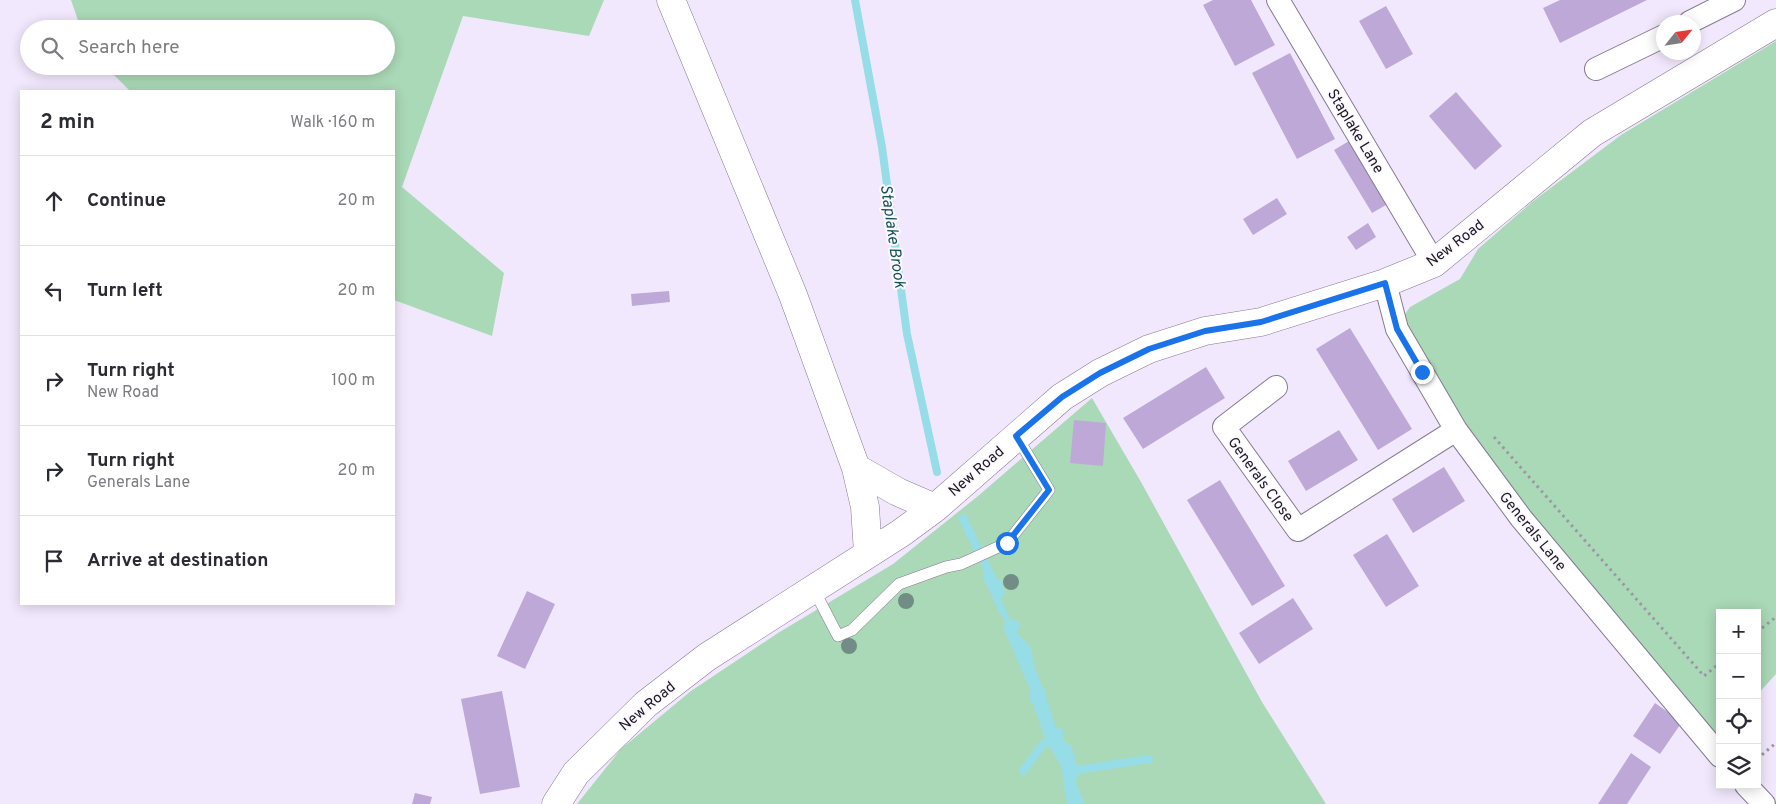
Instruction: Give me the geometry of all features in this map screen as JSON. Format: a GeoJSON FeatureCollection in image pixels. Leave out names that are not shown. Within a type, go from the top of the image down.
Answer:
{"type":"FeatureCollection","features":[{"type":"Feature","properties":{"kind":"street"},"geometry":{"type":"LineString","coordinates":[[672,0],[793,295],[856,468],[865,507],[868,553]]}},
{"type":"Feature","properties":{"kind":"street","name":"Staplake Lane"},"geometry":{"type":"LineString","coordinates":[[1278,0],[1434,263]]}},
{"type":"Feature","properties":{"kind":"street"},"geometry":{"type":"LineString","coordinates":[[1701,16],[1734,0]]}},
{"type":"Feature","properties":{"kind":"street","name":"New Road"},"geometry":{"type":"LineString","coordinates":[[556,804],[576,773],[646,704],[707,657],[935,508],[1062,397],[1100,373],[1149,349],[1205,331],[1261,322],[1385,283],[1434,263],[1592,133],[1776,23]]}},
{"type":"Feature","properties":{"kind":"street"},"geometry":{"type":"LineString","coordinates":[[1596,69],[1656,40]]}},
{"type":"Feature","properties":{"kind":"street","name":"Generals Lane"},"geometry":{"type":"LineString","coordinates":[[1385,283],[1397,329],[1456,430],[1521,518],[1716,751]]}},
{"type":"Feature","properties":{"kind":"street","name":"Generals Close"},"geometry":{"type":"LineString","coordinates":[[1276,387],[1224,427],[1298,530],[1456,430]]}},
{"type":"Feature","properties":{"kind":"street"},"geometry":{"type":"LineString","coordinates":[[856,468],[898,492],[935,508]]}},
{"type":"Feature","properties":{"kind":"street"},"geometry":{"type":"LineString","coordinates":[[1750,789],[1764,804]]}},
{"type":"Feature","properties":{"kind":"lane"},"geometry":{"type":"LineString","coordinates":[[813,588],[838,636],[852,630],[899,584],[970,560],[1007,543],[1049,490],[1016,436]]}},
{"type":"Feature","properties":{"kind":"path"},"geometry":{"type":"LineString","coordinates":[[1488,430],[1704,676],[1716,666]]}},
{"type":"Feature","properties":{"kind":"path"},"geometry":{"type":"LineString","coordinates":[[1761,629],[1776,617]]}},
{"type":"Feature","properties":{"kind":"path"},"geometry":{"type":"LineString","coordinates":[[1761,756],[1776,743]]}},
{"type":"Feature","properties":{"kind":"green space"},"geometry":{"type":"Polygon","coordinates":[[[71,0],[604,0],[589,36],[463,16],[402,187],[504,273],[492,336],[395,300],[395,90],[129,90],[114,75],[395,75],[395,20],[78,20],[71,0]]]}},
{"type":"Feature","properties":{"kind":"green space"},"geometry":{"type":"Polygon","coordinates":[[[1776,41],[1776,674],[1761,691],[1761,609],[1716,609],[1716,735],[1622,636],[1464,424],[1401,320],[1410,307],[1460,279],[1478,249],[1532,202],[1621,135],[1776,41]]]}},
{"type":"Feature","properties":{"kind":"green space"},"geometry":{"type":"Polygon","coordinates":[[[1092,398],[1141,482],[1262,702],[1326,804],[577,804],[621,749],[691,691],[778,633],[893,564],[978,496],[1092,398]]]}},
{"type":"Feature","properties":{"kind":"water"},"geometry":{"type":"Polygon","coordinates":[[[965,513],[997,579],[1000,579],[1005,592],[1001,599],[1010,619],[1018,621],[1020,627],[1016,632],[1030,646],[1035,668],[1043,688],[1047,690],[1045,694],[1056,727],[1063,730],[1064,741],[1071,745],[1079,771],[1076,783],[1083,799],[1083,804],[1067,804],[1061,766],[1047,742],[1033,704],[1030,701],[1030,689],[1004,629],[1005,619],[1000,614],[984,579],[983,569],[958,518],[965,513]]]}},
{"type":"Feature","properties":{"kind":"building"},"geometry":{"type":"Polygon","coordinates":[[[1213,0],[1251,0],[1275,45],[1235,66],[1203,5],[1213,0]]]}},
{"type":"Feature","properties":{"kind":"building"},"geometry":{"type":"Polygon","coordinates":[[[1560,0],[1647,0],[1560,43],[1543,8],[1560,0]]]}},
{"type":"Feature","properties":{"kind":"building"},"geometry":{"type":"Polygon","coordinates":[[[1386,6],[1413,54],[1386,69],[1359,21],[1386,6]]]}},
{"type":"Feature","properties":{"kind":"building"},"geometry":{"type":"Polygon","coordinates":[[[1290,53],[1335,139],[1297,159],[1252,73],[1290,53]]]}},
{"type":"Feature","properties":{"kind":"building"},"geometry":{"type":"Polygon","coordinates":[[[1456,92],[1502,146],[1475,170],[1429,116],[1456,92]]]}},
{"type":"Feature","properties":{"kind":"building"},"geometry":{"type":"Polygon","coordinates":[[[1354,138],[1393,201],[1372,213],[1334,150],[1354,138]]]}},
{"type":"Feature","properties":{"kind":"building"},"geometry":{"type":"Polygon","coordinates":[[[1277,198],[1287,214],[1253,235],[1243,219],[1277,198]]]}},
{"type":"Feature","properties":{"kind":"building"},"geometry":{"type":"Polygon","coordinates":[[[1368,223],[1376,237],[1356,250],[1347,237],[1368,223]]]}},
{"type":"Feature","properties":{"kind":"building"},"geometry":{"type":"Polygon","coordinates":[[[669,291],[670,302],[632,306],[631,294],[669,291]]]}},
{"type":"Feature","properties":{"kind":"building"},"geometry":{"type":"Polygon","coordinates":[[[1350,328],[1412,429],[1378,450],[1316,349],[1350,328]]]}},
{"type":"Feature","properties":{"kind":"building"},"geometry":{"type":"Polygon","coordinates":[[[1206,367],[1225,398],[1143,449],[1123,418],[1206,367]]]}},
{"type":"Feature","properties":{"kind":"building"},"geometry":{"type":"Polygon","coordinates":[[[1074,420],[1106,423],[1103,466],[1070,463],[1074,420]]]}},
{"type":"Feature","properties":{"kind":"building"},"geometry":{"type":"Polygon","coordinates":[[[1339,430],[1358,460],[1306,491],[1288,461],[1339,430]]]}},
{"type":"Feature","properties":{"kind":"building"},"geometry":{"type":"Polygon","coordinates":[[[1444,467],[1465,501],[1413,533],[1392,499],[1444,467]]]}},
{"type":"Feature","properties":{"kind":"building"},"geometry":{"type":"Polygon","coordinates":[[[1220,480],[1285,586],[1252,606],[1187,500],[1220,480]]]}},
{"type":"Feature","properties":{"kind":"building"},"geometry":{"type":"Polygon","coordinates":[[[1387,534],[1419,586],[1386,607],[1353,555],[1387,534]]]}},
{"type":"Feature","properties":{"kind":"building"},"geometry":{"type":"Polygon","coordinates":[[[527,591],[555,604],[525,669],[497,656],[527,591]]]}},
{"type":"Feature","properties":{"kind":"building"},"geometry":{"type":"Polygon","coordinates":[[[1293,598],[1313,629],[1259,664],[1239,633],[1293,598]]]}},
{"type":"Feature","properties":{"kind":"building"},"geometry":{"type":"Polygon","coordinates":[[[502,691],[520,787],[480,794],[461,699],[502,691]]]}},
{"type":"Feature","properties":{"kind":"building"},"geometry":{"type":"Polygon","coordinates":[[[1655,703],[1682,722],[1660,754],[1633,736],[1655,703]]]}},
{"type":"Feature","properties":{"kind":"building"},"geometry":{"type":"Polygon","coordinates":[[[1631,753],[1651,767],[1627,804],[1598,804],[1631,753]]]}},
{"type":"Feature","properties":{"kind":"building"},"geometry":{"type":"Polygon","coordinates":[[[415,793],[432,797],[430,804],[412,804],[415,793]]]}},
{"type":"Feature","properties":{"kind":"waterway","name":"Staplake Brook"},"geometry":{"type":"LineString","coordinates":[[855,0],[882,147],[907,334],[937,472]]}},
{"type":"Feature","properties":{"kind":"waterway"},"geometry":{"type":"LineString","coordinates":[[1023,771],[1043,744],[1055,737]]}},
{"type":"Feature","properties":{"kind":"waterway"},"geometry":{"type":"LineString","coordinates":[[1070,771],[1149,759]]}},
{"type":"Feature","properties":{"kind":"route"},"geometry":{"type":"LineString","coordinates":[[1007,543],[1049,490],[1016,436],[1062,397],[1100,373],[1149,349],[1205,331],[1261,322],[1385,283],[1397,329],[1422,372]]}}]}
